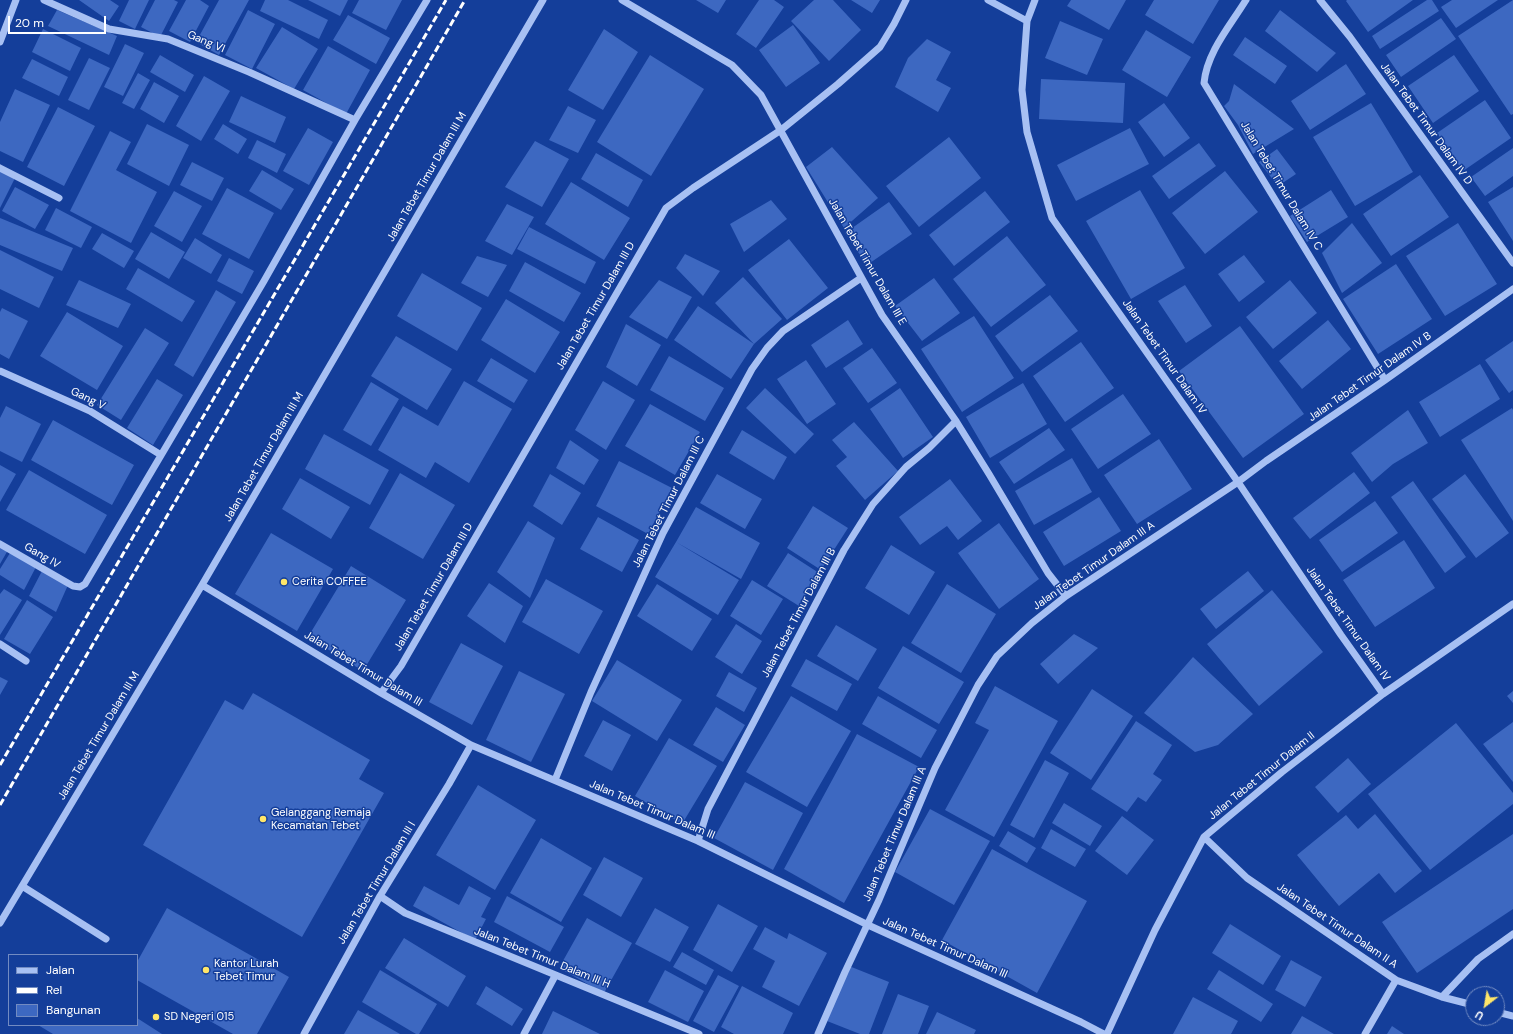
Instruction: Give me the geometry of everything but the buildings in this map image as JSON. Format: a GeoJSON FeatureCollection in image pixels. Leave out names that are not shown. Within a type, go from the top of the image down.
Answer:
{"type":"FeatureCollection","features":[{"type":"Feature","properties":{"kind":"street"},"geometry":{"type":"LineString","coordinates":[[0,42],[16,0]]}},
{"type":"Feature","properties":{"kind":"street","name":"Gang VI"},"geometry":{"type":"LineString","coordinates":[[44,0],[109,29],[168,39],[249,72],[354,120]]}},
{"type":"Feature","properties":{"kind":"street"},"geometry":{"type":"LineString","coordinates":[[161,455],[264,281],[354,120],[427,0]]}},
{"type":"Feature","properties":{"kind":"street","name":"Jalan Tebet Timur Dalam III M"},"geometry":{"type":"LineString","coordinates":[[0,923],[202,585],[543,0]]}},
{"type":"Feature","properties":{"kind":"street","name":"Jalan Tebet Timur Dalam III E"},"geometry":{"type":"LineString","coordinates":[[622,0],[732,65],[761,95],[882,315],[956,421],[1048,573],[1066,596]]}},
{"type":"Feature","properties":{"kind":"street","name":"Jalan Tebet Timur Dalam III D"},"geometry":{"type":"LineString","coordinates":[[381,693],[401,666],[666,208],[693,188],[781,130],[838,84],[880,47],[906,0]]}},
{"type":"Feature","properties":{"kind":"street"},"geometry":{"type":"LineString","coordinates":[[988,0],[1027,21]]}},
{"type":"Feature","properties":{"kind":"street","name":"Jalan Tebet Timur Dalam IV"},"geometry":{"type":"LineString","coordinates":[[1035,0],[1027,21],[1022,90],[1027,132],[1052,218],[1238,482],[1341,635],[1383,694]]}},
{"type":"Feature","properties":{"kind":"street","name":"Jalan Tebet Timur Dalam IV C"},"geometry":{"type":"LineString","coordinates":[[1246,0],[1213,52],[1206,69],[1204,83],[1385,380]]}},
{"type":"Feature","properties":{"kind":"street","name":"Jalan Tebet Timur Dalam IV D"},"geometry":{"type":"LineString","coordinates":[[1320,0],[1350,37],[1513,263]]}},
{"type":"Feature","properties":{"kind":"street"},"geometry":{"type":"LineString","coordinates":[[0,168],[59,198]]}},
{"type":"Feature","properties":{"kind":"street","name":"Jalan Tebet Timur Dalam III C"},"geometry":{"type":"LineString","coordinates":[[555,780],[591,692],[663,534],[752,369],[767,348],[783,331],[861,278]]}},
{"type":"Feature","properties":{"kind":"street","name":"Jalan Tebet Timur Dalam IV B"},"geometry":{"type":"LineString","coordinates":[[1238,482],[1513,289]]}},
{"type":"Feature","properties":{"kind":"street","name":"Gang V"},"geometry":{"type":"LineString","coordinates":[[0,371],[90,411],[161,455]]}},
{"type":"Feature","properties":{"kind":"street","name":"Jalan Tebet Timur Dalam III B"},"geometry":{"type":"LineString","coordinates":[[698,841],[708,809],[844,550],[878,499],[906,467],[929,448],[956,421]]}},
{"type":"Feature","properties":{"kind":"street","name":"Gang IV"},"geometry":{"type":"LineString","coordinates":[[0,544],[73,586],[80,587],[85,584],[161,455]]}},
{"type":"Feature","properties":{"kind":"street","name":"Jalan Tebet Timur Dalam III A"},"geometry":{"type":"LineString","coordinates":[[818,1034],[845,972],[868,925],[935,768],[978,685],[997,656],[1032,622],[1066,596],[1238,482]]}},
{"type":"Feature","properties":{"kind":"street","name":"Jalan Tebet Timur Dalam III"},"geometry":{"type":"LineString","coordinates":[[202,585],[471,746],[698,841],[868,925],[1106,1034]]}},
{"type":"Feature","properties":{"kind":"street","name":"Jalan Tebet Timur Dalam II"},"geometry":{"type":"LineString","coordinates":[[1106,1034],[1155,930],[1204,837],[1282,772],[1383,694],[1513,604]]}},
{"type":"Feature","properties":{"kind":"street"},"geometry":{"type":"LineString","coordinates":[[0,644],[26,661]]}},
{"type":"Feature","properties":{"kind":"street","name":"Jalan Tebet Timur Dalam III I"},"geometry":{"type":"LineString","coordinates":[[304,1034],[380,896],[471,746]]}},
{"type":"Feature","properties":{"kind":"street","name":"Jalan Tebet Timur Dalam II A"},"geometry":{"type":"LineString","coordinates":[[1204,837],[1247,878],[1396,980],[1442,998],[1465,1004]]}},
{"type":"Feature","properties":{"kind":"street"},"geometry":{"type":"LineString","coordinates":[[22,886],[106,939]]}},
{"type":"Feature","properties":{"kind":"street","name":"Jalan Tebet Timur Dalam III H"},"geometry":{"type":"LineString","coordinates":[[380,896],[405,913],[699,1034]]}},
{"type":"Feature","properties":{"kind":"street"},"geometry":{"type":"LineString","coordinates":[[1442,998],[1478,959],[1513,934]]}},
{"type":"Feature","properties":{"kind":"street"},"geometry":{"type":"LineString","coordinates":[[524,1034],[555,976]]}},
{"type":"Feature","properties":{"kind":"street"},"geometry":{"type":"LineString","coordinates":[[1365,1034],[1396,980]]}},
{"type":"Feature","properties":{"kind":"railway"},"geometry":{"type":"LineString","coordinates":[[0,765],[446,0]]}},
{"type":"Feature","properties":{"kind":"railway"},"geometry":{"type":"LineString","coordinates":[[0,805],[465,0]]}},
{"type":"Feature","properties":{"kind":"place","name":"Cerita COFFEE"},"geometry":{"type":"Point","coordinates":[284,582]}},
{"type":"Feature","properties":{"kind":"place","name":"Gelanggang Remaja Kecamatan Tebet"},"geometry":{"type":"Point","coordinates":[263,819]}},
{"type":"Feature","properties":{"kind":"place","name":"Kantor Lurah Tebet Timur"},"geometry":{"type":"Point","coordinates":[206,970]}},
{"type":"Feature","properties":{"kind":"place","name":"SD Negeri 015"},"geometry":{"type":"Point","coordinates":[156,1017]}}]}
